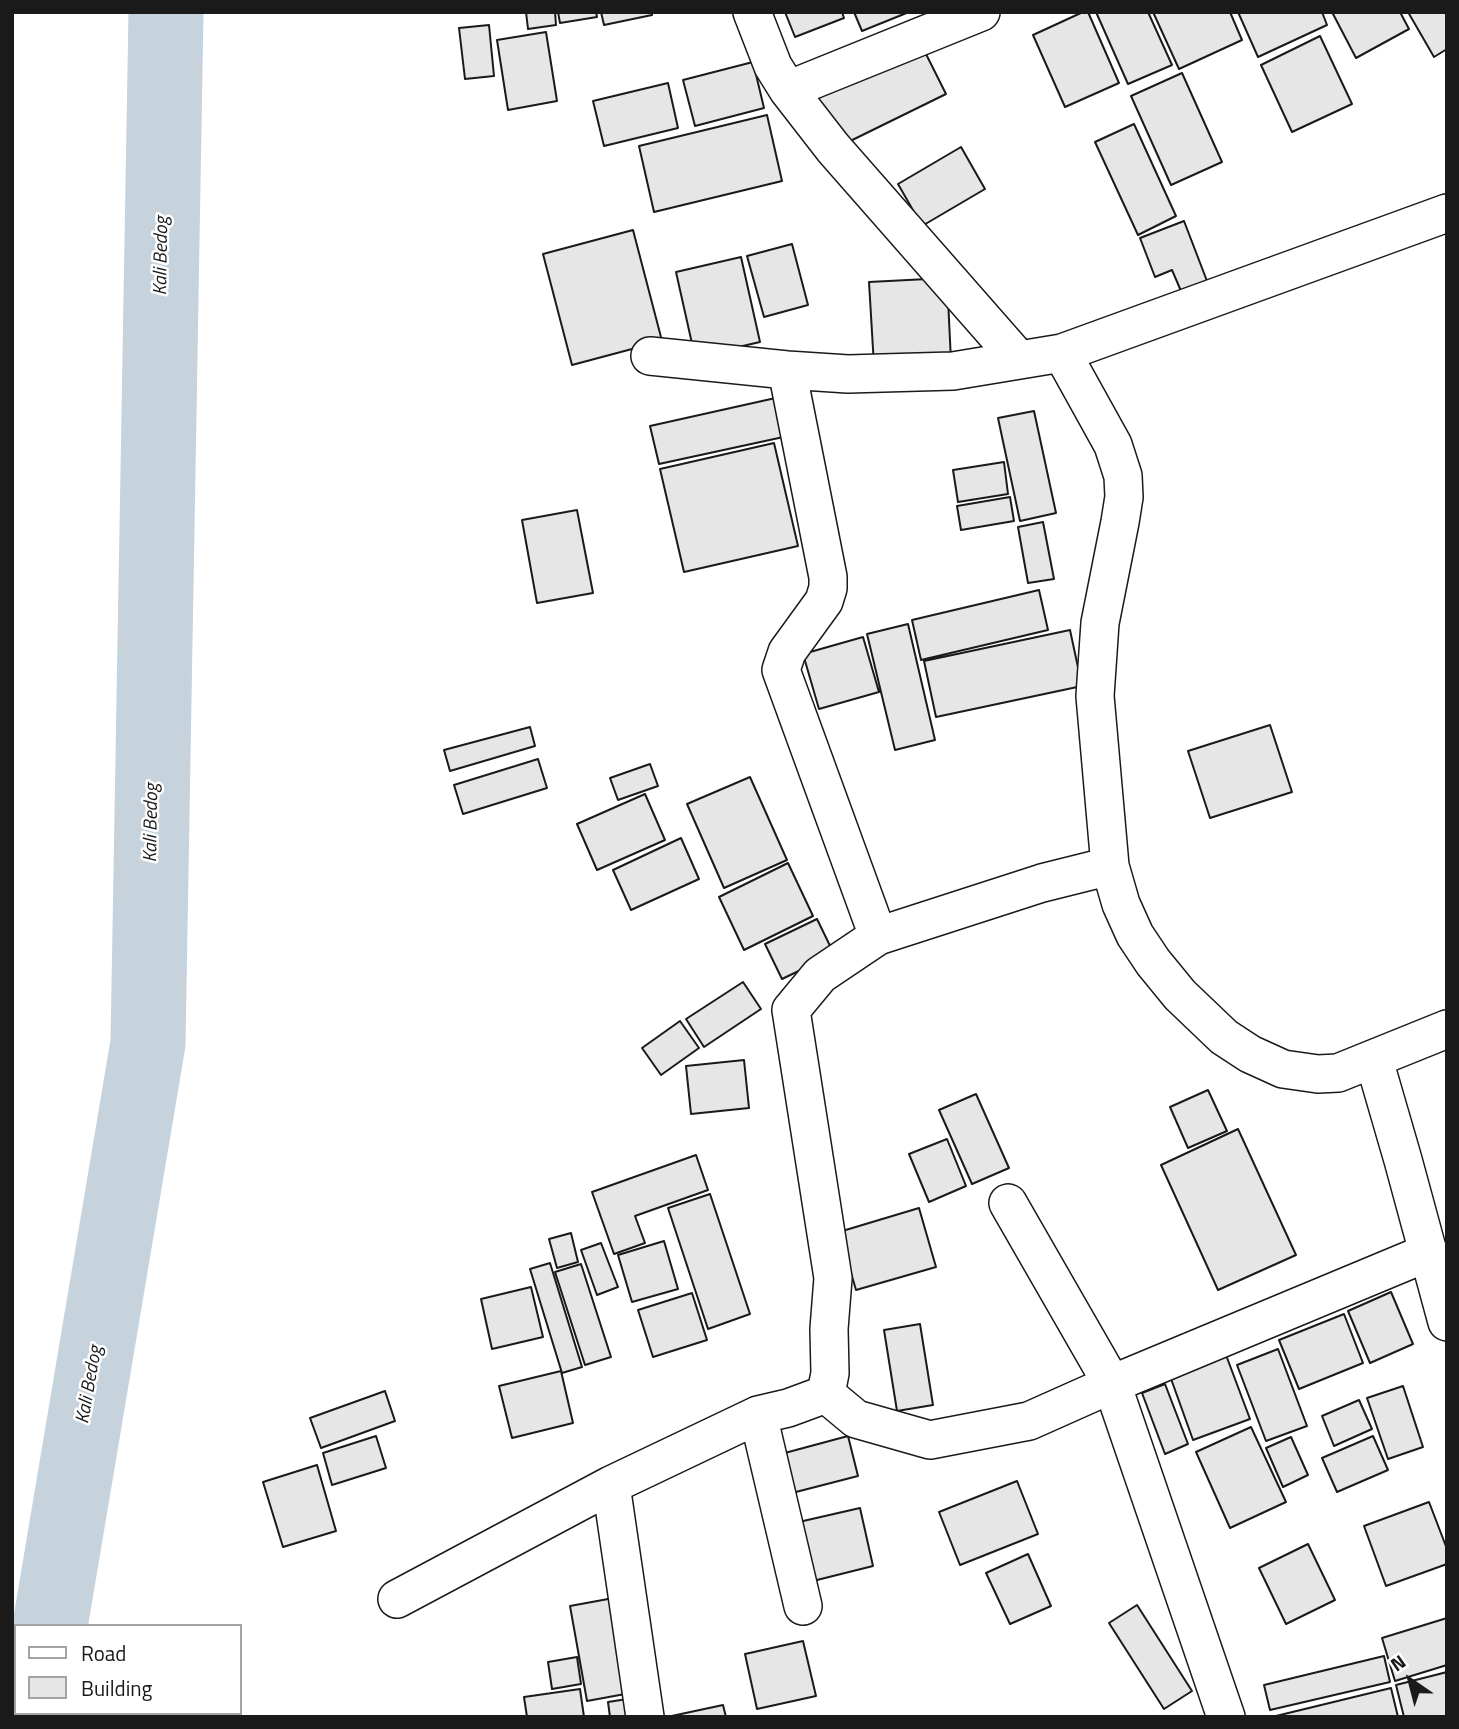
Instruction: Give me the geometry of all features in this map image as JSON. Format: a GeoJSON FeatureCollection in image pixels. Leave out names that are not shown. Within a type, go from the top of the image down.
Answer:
{"type":"FeatureCollection","features":[{"type":"Feature","properties":{"kind":"street"},"geometry":{"type":"LineString","coordinates":[[752,12],[773,66],[788,90],[833,148],[1019,360]]}},
{"type":"Feature","properties":{"kind":"street"},"geometry":{"type":"LineString","coordinates":[[788,90],[981,12]]}},
{"type":"Feature","properties":{"kind":"street"},"geometry":{"type":"LineString","coordinates":[[650,356],[848,374],[953,371],[1062,353],[1447,213]]}},
{"type":"Feature","properties":{"kind":"street"},"geometry":{"type":"LineString","coordinates":[[1062,353],[1113,445],[1123,476],[1124,497],[1100,623],[1096,696],[1110,866],[1121,904],[1135,935],[1180,995],[1230,1041],[1250,1055],[1283,1069],[1318,1074],[1338,1073],[1447,1029]]}},
{"type":"Feature","properties":{"kind":"street"},"geometry":{"type":"LineString","coordinates":[[787,370],[828,588],[824,601],[787,652],[781,670],[878,936]]}},
{"type":"Feature","properties":{"kind":"street"},"geometry":{"type":"LineString","coordinates":[[825,1394],[830,1373],[833,1278],[790,1010],[820,975],[878,936],[1042,883],[1110,866]]}},
{"type":"Feature","properties":{"kind":"street"},"geometry":{"type":"LineString","coordinates":[[1374,1060],[1445,1310]]}},
{"type":"Feature","properties":{"kind":"street"},"geometry":{"type":"LineString","coordinates":[[1008,1203],[1112,1384],[1226,1717]]}},
{"type":"Feature","properties":{"kind":"street"},"geometry":{"type":"LineString","coordinates":[[825,1394],[856,1419],[930,1440],[1029,1421],[1429,1252]]}},
{"type":"Feature","properties":{"kind":"street"},"geometry":{"type":"LineString","coordinates":[[397,1599],[611,1485],[758,1415],[788,1408],[825,1394]]}},
{"type":"Feature","properties":{"kind":"street"},"geometry":{"type":"LineString","coordinates":[[758,1415],[803,1606]]}},
{"type":"Feature","properties":{"kind":"street"},"geometry":{"type":"LineString","coordinates":[[611,1485],[645,1717]]}},
{"type":"Feature","properties":{"kind":"building"},"geometry":{"type":"Polygon","coordinates":[[[526,12],[555,12],[556,25],[528,29],[526,12]]]}},
{"type":"Feature","properties":{"kind":"building"},"geometry":{"type":"Polygon","coordinates":[[[558,12],[596,12],[597,17],[560,23],[558,12]]]}},
{"type":"Feature","properties":{"kind":"building"},"geometry":{"type":"Polygon","coordinates":[[[601,12],[652,12],[652,15],[604,25],[601,12]]]}},
{"type":"Feature","properties":{"kind":"building"},"geometry":{"type":"Polygon","coordinates":[[[785,12],[842,12],[844,18],[795,37],[785,12]]]}},
{"type":"Feature","properties":{"kind":"building"},"geometry":{"type":"Polygon","coordinates":[[[854,12],[909,12],[862,31],[854,12]]]}},
{"type":"Feature","properties":{"kind":"building"},"geometry":{"type":"Polygon","coordinates":[[[1088,12],[1119,83],[1065,107],[1033,35],[1088,12]]]}},
{"type":"Feature","properties":{"kind":"building"},"geometry":{"type":"Polygon","coordinates":[[[1096,12],[1148,12],[1172,65],[1128,84],[1096,12]]]}},
{"type":"Feature","properties":{"kind":"building"},"geometry":{"type":"Polygon","coordinates":[[[1153,12],[1230,12],[1242,40],[1179,69],[1153,12]]]}},
{"type":"Feature","properties":{"kind":"building"},"geometry":{"type":"Polygon","coordinates":[[[1238,12],[1322,12],[1327,25],[1258,57],[1238,12]]]}},
{"type":"Feature","properties":{"kind":"building"},"geometry":{"type":"Polygon","coordinates":[[[1332,12],[1400,12],[1409,29],[1356,58],[1332,12]]]}},
{"type":"Feature","properties":{"kind":"building"},"geometry":{"type":"Polygon","coordinates":[[[1408,12],[1447,12],[1447,49],[1434,57],[1408,12]]]}},
{"type":"Feature","properties":{"kind":"building"},"geometry":{"type":"Polygon","coordinates":[[[489,25],[494,76],[465,79],[459,28],[489,25]]]}},
{"type":"Feature","properties":{"kind":"building"},"geometry":{"type":"Polygon","coordinates":[[[546,32],[557,101],[508,110],[497,40],[546,32]]]}},
{"type":"Feature","properties":{"kind":"building"},"geometry":{"type":"Polygon","coordinates":[[[1320,36],[1352,104],[1292,132],[1261,65],[1320,36]]]}},
{"type":"Feature","properties":{"kind":"building"},"geometry":{"type":"Polygon","coordinates":[[[921,44],[946,94],[836,148],[811,99],[921,44]]]}},
{"type":"Feature","properties":{"kind":"building"},"geometry":{"type":"Polygon","coordinates":[[[753,62],[764,108],[695,126],[683,80],[753,62]]]}},
{"type":"Feature","properties":{"kind":"building"},"geometry":{"type":"Polygon","coordinates":[[[1182,73],[1222,162],[1171,185],[1131,96],[1182,73]]]}},
{"type":"Feature","properties":{"kind":"building"},"geometry":{"type":"Polygon","coordinates":[[[668,83],[678,128],[604,146],[593,101],[668,83]]]}},
{"type":"Feature","properties":{"kind":"building"},"geometry":{"type":"Polygon","coordinates":[[[767,115],[782,181],[654,212],[639,146],[767,115]]]}},
{"type":"Feature","properties":{"kind":"building"},"geometry":{"type":"Polygon","coordinates":[[[1134,124],[1176,216],[1138,235],[1095,142],[1134,124]]]}},
{"type":"Feature","properties":{"kind":"building"},"geometry":{"type":"Polygon","coordinates":[[[961,147],[985,189],[922,226],[898,184],[961,147]]]}},
{"type":"Feature","properties":{"kind":"building"},"geometry":{"type":"Polygon","coordinates":[[[1184,221],[1207,281],[1181,291],[1172,270],[1155,277],[1140,238],[1184,221]]]}},
{"type":"Feature","properties":{"kind":"building"},"geometry":{"type":"Polygon","coordinates":[[[633,230],[662,341],[572,365],[543,254],[633,230]]]}},
{"type":"Feature","properties":{"kind":"building"},"geometry":{"type":"Polygon","coordinates":[[[792,244],[808,305],[764,317],[747,256],[792,244]]]}},
{"type":"Feature","properties":{"kind":"building"},"geometry":{"type":"Polygon","coordinates":[[[741,257],[760,342],[695,357],[676,272],[741,257]]]}},
{"type":"Feature","properties":{"kind":"building"},"geometry":{"type":"Polygon","coordinates":[[[947,278],[951,361],[874,366],[869,282],[947,278]]]}},
{"type":"Feature","properties":{"kind":"building"},"geometry":{"type":"Polygon","coordinates":[[[780,397],[788,436],[659,464],[650,426],[780,397]]]}},
{"type":"Feature","properties":{"kind":"building"},"geometry":{"type":"Polygon","coordinates":[[[1034,411],[1056,513],[1020,521],[998,418],[1034,411]]]}},
{"type":"Feature","properties":{"kind":"building"},"geometry":{"type":"Polygon","coordinates":[[[774,443],[798,546],[684,572],[660,469],[774,443]]]}},
{"type":"Feature","properties":{"kind":"building"},"geometry":{"type":"Polygon","coordinates":[[[1004,462],[1008,494],[958,502],[953,470],[1004,462]]]}},
{"type":"Feature","properties":{"kind":"building"},"geometry":{"type":"Polygon","coordinates":[[[1010,497],[1014,521],[961,530],[957,506],[1010,497]]]}},
{"type":"Feature","properties":{"kind":"building"},"geometry":{"type":"Polygon","coordinates":[[[577,510],[593,593],[537,603],[522,520],[577,510]]]}},
{"type":"Feature","properties":{"kind":"building"},"geometry":{"type":"Polygon","coordinates":[[[1043,522],[1054,579],[1028,583],[1018,527],[1043,522]]]}},
{"type":"Feature","properties":{"kind":"building"},"geometry":{"type":"Polygon","coordinates":[[[1039,590],[1048,630],[921,660],[912,620],[1039,590]]]}},
{"type":"Feature","properties":{"kind":"building"},"geometry":{"type":"Polygon","coordinates":[[[908,624],[935,740],[895,750],[867,634],[908,624]]]}},
{"type":"Feature","properties":{"kind":"building"},"geometry":{"type":"Polygon","coordinates":[[[1070,630],[1082,686],[936,717],[924,661],[1070,630]]]}},
{"type":"Feature","properties":{"kind":"building"},"geometry":{"type":"Polygon","coordinates":[[[863,637],[879,692],[819,709],[803,654],[863,637]]]}},
{"type":"Feature","properties":{"kind":"building"},"geometry":{"type":"Polygon","coordinates":[[[1270,725],[1292,792],[1210,818],[1188,751],[1270,725]]]}},
{"type":"Feature","properties":{"kind":"building"},"geometry":{"type":"Polygon","coordinates":[[[530,727],[535,746],[450,771],[444,750],[530,727]]]}},
{"type":"Feature","properties":{"kind":"building"},"geometry":{"type":"Polygon","coordinates":[[[538,759],[547,788],[463,814],[454,785],[538,759]]]}},
{"type":"Feature","properties":{"kind":"building"},"geometry":{"type":"Polygon","coordinates":[[[650,764],[658,786],[618,800],[610,778],[650,764]]]}},
{"type":"Feature","properties":{"kind":"building"},"geometry":{"type":"Polygon","coordinates":[[[750,777],[787,860],[724,888],[687,804],[750,777]]]}},
{"type":"Feature","properties":{"kind":"building"},"geometry":{"type":"Polygon","coordinates":[[[645,794],[665,840],[597,870],[577,824],[645,794]]]}},
{"type":"Feature","properties":{"kind":"building"},"geometry":{"type":"Polygon","coordinates":[[[681,838],[699,879],[631,910],[613,870],[681,838]]]}},
{"type":"Feature","properties":{"kind":"building"},"geometry":{"type":"Polygon","coordinates":[[[788,863],[813,916],[744,950],[719,897],[788,863]]]}},
{"type":"Feature","properties":{"kind":"building"},"geometry":{"type":"Polygon","coordinates":[[[817,919],[834,954],[782,979],[765,944],[817,919]]]}},
{"type":"Feature","properties":{"kind":"building"},"geometry":{"type":"Polygon","coordinates":[[[743,982],[761,1009],[704,1047],[686,1019],[743,982]]]}},
{"type":"Feature","properties":{"kind":"building"},"geometry":{"type":"Polygon","coordinates":[[[680,1021],[699,1048],[661,1075],[642,1048],[680,1021]]]}},
{"type":"Feature","properties":{"kind":"building"},"geometry":{"type":"Polygon","coordinates":[[[744,1060],[749,1108],[691,1114],[686,1066],[744,1060]]]}},
{"type":"Feature","properties":{"kind":"building"},"geometry":{"type":"Polygon","coordinates":[[[1208,1090],[1227,1131],[1188,1148],[1170,1107],[1208,1090]]]}},
{"type":"Feature","properties":{"kind":"building"},"geometry":{"type":"Polygon","coordinates":[[[976,1094],[1009,1168],[972,1184],[939,1110],[976,1094]]]}},
{"type":"Feature","properties":{"kind":"building"},"geometry":{"type":"Polygon","coordinates":[[[1238,1129],[1296,1255],[1218,1290],[1161,1165],[1238,1129]]]}},
{"type":"Feature","properties":{"kind":"building"},"geometry":{"type":"Polygon","coordinates":[[[947,1139],[966,1186],[929,1202],[909,1154],[947,1139]]]}},
{"type":"Feature","properties":{"kind":"building"},"geometry":{"type":"Polygon","coordinates":[[[696,1155],[708,1190],[635,1216],[645,1243],[614,1254],[592,1192],[696,1155]]]}},
{"type":"Feature","properties":{"kind":"building"},"geometry":{"type":"Polygon","coordinates":[[[710,1194],[750,1314],[708,1329],[668,1208],[710,1194]]]}},
{"type":"Feature","properties":{"kind":"building"},"geometry":{"type":"Polygon","coordinates":[[[919,1208],[936,1267],[856,1290],[839,1232],[919,1208]]]}},
{"type":"Feature","properties":{"kind":"building"},"geometry":{"type":"Polygon","coordinates":[[[571,1233],[578,1262],[557,1268],[549,1239],[571,1233]]]}},
{"type":"Feature","properties":{"kind":"building"},"geometry":{"type":"Polygon","coordinates":[[[664,1241],[678,1289],[632,1302],[618,1255],[664,1241]]]}},
{"type":"Feature","properties":{"kind":"building"},"geometry":{"type":"Polygon","coordinates":[[[601,1243],[618,1287],[597,1295],[581,1250],[601,1243]]]}},
{"type":"Feature","properties":{"kind":"building"},"geometry":{"type":"Polygon","coordinates":[[[550,1263],[582,1367],[562,1373],[530,1269],[550,1263]]]}},
{"type":"Feature","properties":{"kind":"building"},"geometry":{"type":"Polygon","coordinates":[[[581,1264],[611,1357],[585,1365],[555,1272],[581,1264]]]}},
{"type":"Feature","properties":{"kind":"building"},"geometry":{"type":"Polygon","coordinates":[[[531,1287],[543,1337],[492,1349],[481,1299],[531,1287]]]}},
{"type":"Feature","properties":{"kind":"building"},"geometry":{"type":"Polygon","coordinates":[[[1391,1292],[1413,1344],[1370,1363],[1348,1311],[1391,1292]]]}},
{"type":"Feature","properties":{"kind":"building"},"geometry":{"type":"Polygon","coordinates":[[[692,1293],[707,1340],[653,1357],[638,1310],[692,1293]]]}},
{"type":"Feature","properties":{"kind":"building"},"geometry":{"type":"Polygon","coordinates":[[[1344,1314],[1363,1363],[1299,1389],[1279,1340],[1344,1314]]]}},
{"type":"Feature","properties":{"kind":"building"},"geometry":{"type":"Polygon","coordinates":[[[920,1324],[933,1405],[897,1411],[884,1330],[920,1324]]]}},
{"type":"Feature","properties":{"kind":"building"},"geometry":{"type":"Polygon","coordinates":[[[1278,1349],[1307,1426],[1266,1441],[1237,1365],[1278,1349]]]}},
{"type":"Feature","properties":{"kind":"building"},"geometry":{"type":"Polygon","coordinates":[[[1226,1355],[1250,1419],[1193,1440],[1170,1376],[1226,1355]]]}},
{"type":"Feature","properties":{"kind":"building"},"geometry":{"type":"Polygon","coordinates":[[[561,1371],[573,1423],[512,1438],[499,1386],[561,1371]]]}},
{"type":"Feature","properties":{"kind":"building"},"geometry":{"type":"Polygon","coordinates":[[[1165,1384],[1188,1444],[1165,1454],[1142,1393],[1165,1384]]]}},
{"type":"Feature","properties":{"kind":"building"},"geometry":{"type":"Polygon","coordinates":[[[1403,1386],[1423,1447],[1388,1459],[1367,1398],[1403,1386]]]}},
{"type":"Feature","properties":{"kind":"building"},"geometry":{"type":"Polygon","coordinates":[[[385,1391],[395,1421],[321,1448],[310,1418],[385,1391]]]}},
{"type":"Feature","properties":{"kind":"building"},"geometry":{"type":"Polygon","coordinates":[[[1359,1400],[1372,1429],[1334,1446],[1322,1416],[1359,1400]]]}},
{"type":"Feature","properties":{"kind":"building"},"geometry":{"type":"Polygon","coordinates":[[[1251,1427],[1286,1502],[1230,1528],[1196,1452],[1251,1427]]]}},
{"type":"Feature","properties":{"kind":"building"},"geometry":{"type":"Polygon","coordinates":[[[376,1436],[386,1468],[332,1485],[323,1453],[376,1436]]]}},
{"type":"Feature","properties":{"kind":"building"},"geometry":{"type":"Polygon","coordinates":[[[848,1436],[858,1476],[792,1493],[781,1454],[848,1436]]]}},
{"type":"Feature","properties":{"kind":"building"},"geometry":{"type":"Polygon","coordinates":[[[1373,1436],[1388,1470],[1337,1492],[1322,1458],[1373,1436]]]}},
{"type":"Feature","properties":{"kind":"building"},"geometry":{"type":"Polygon","coordinates":[[[1291,1437],[1308,1475],[1283,1487],[1266,1448],[1291,1437]]]}},
{"type":"Feature","properties":{"kind":"building"},"geometry":{"type":"Polygon","coordinates":[[[317,1465],[336,1531],[283,1547],[263,1482],[317,1465]]]}},
{"type":"Feature","properties":{"kind":"building"},"geometry":{"type":"Polygon","coordinates":[[[1017,1481],[1038,1534],[960,1565],[939,1512],[1017,1481]]]}},
{"type":"Feature","properties":{"kind":"building"},"geometry":{"type":"Polygon","coordinates":[[[1429,1502],[1447,1549],[1447,1564],[1386,1586],[1364,1526],[1429,1502]]]}},
{"type":"Feature","properties":{"kind":"building"},"geometry":{"type":"Polygon","coordinates":[[[860,1508],[873,1566],[805,1583],[790,1524],[860,1508]]]}},
{"type":"Feature","properties":{"kind":"building"},"geometry":{"type":"Polygon","coordinates":[[[1308,1544],[1335,1600],[1286,1624],[1259,1568],[1308,1544]]]}},
{"type":"Feature","properties":{"kind":"building"},"geometry":{"type":"Polygon","coordinates":[[[1028,1554],[1051,1606],[1010,1624],[986,1573],[1028,1554]]]}},
{"type":"Feature","properties":{"kind":"building"},"geometry":{"type":"Polygon","coordinates":[[[619,1597],[636,1692],[587,1701],[570,1606],[619,1597]]]}},
{"type":"Feature","properties":{"kind":"building"},"geometry":{"type":"Polygon","coordinates":[[[1137,1605],[1192,1691],[1164,1709],[1109,1623],[1137,1605]]]}},
{"type":"Feature","properties":{"kind":"building"},"geometry":{"type":"Polygon","coordinates":[[[1447,1618],[1447,1665],[1395,1681],[1382,1638],[1447,1618]]]}},
{"type":"Feature","properties":{"kind":"building"},"geometry":{"type":"Polygon","coordinates":[[[803,1641],[816,1696],[757,1709],[745,1654],[803,1641]]]}},
{"type":"Feature","properties":{"kind":"building"},"geometry":{"type":"Polygon","coordinates":[[[1384,1656],[1390,1682],[1270,1710],[1264,1685],[1384,1656]]]}},
{"type":"Feature","properties":{"kind":"building"},"geometry":{"type":"Polygon","coordinates":[[[577,1657],[581,1684],[552,1689],[548,1662],[577,1657]]]}},
{"type":"Feature","properties":{"kind":"building"},"geometry":{"type":"Polygon","coordinates":[[[1447,1672],[1447,1717],[1404,1717],[1396,1685],[1447,1672]]]}},
{"type":"Feature","properties":{"kind":"building"},"geometry":{"type":"Polygon","coordinates":[[[1391,1688],[1398,1717],[1276,1717],[1276,1716],[1391,1688]]]}},
{"type":"Feature","properties":{"kind":"building"},"geometry":{"type":"Polygon","coordinates":[[[580,1689],[584,1717],[527,1717],[524,1697],[580,1689]]]}},
{"type":"Feature","properties":{"kind":"building"},"geometry":{"type":"Polygon","coordinates":[[[640,1697],[643,1717],[610,1717],[608,1702],[640,1697]]]}},
{"type":"Feature","properties":{"kind":"building"},"geometry":{"type":"Polygon","coordinates":[[[723,1705],[726,1717],[667,1717],[723,1705]]]}},
{"type":"Feature","properties":{"kind":"waterway","name":"Kali Bedog"},"geometry":{"type":"LineString","coordinates":[[50,1624],[148,1043],[166,12]]}}]}
